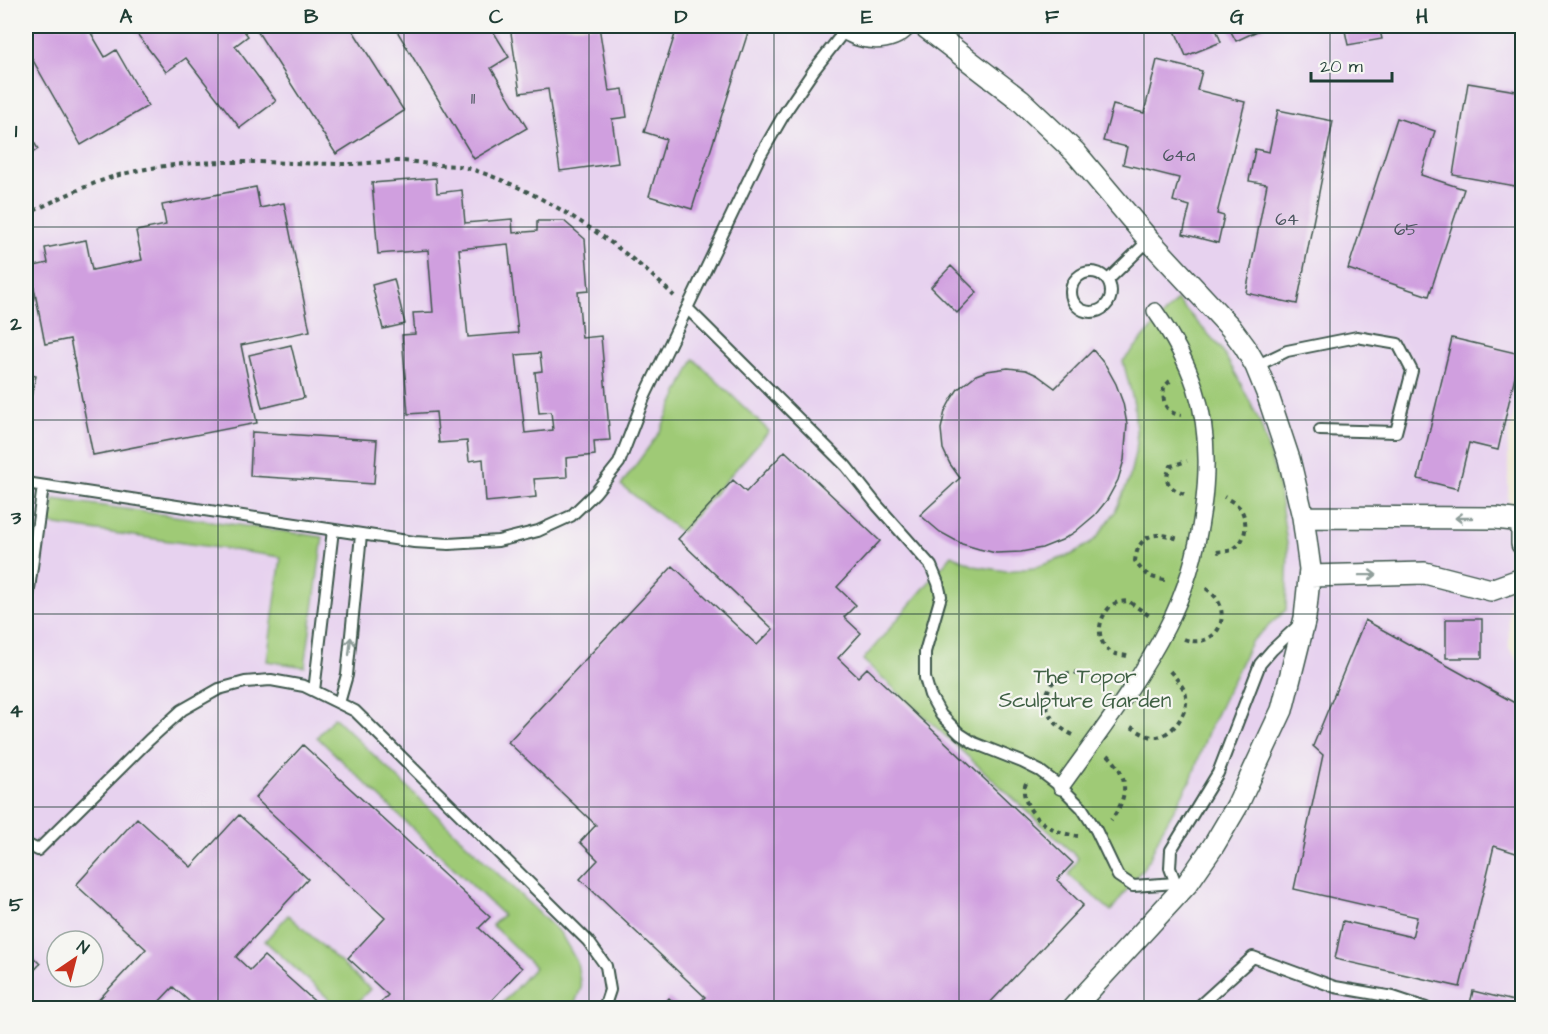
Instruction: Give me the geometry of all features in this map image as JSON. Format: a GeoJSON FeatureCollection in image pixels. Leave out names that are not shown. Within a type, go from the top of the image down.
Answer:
{"type":"FeatureCollection","features":[{"type":"Feature","properties":{"kind":"street"},"geometry":{"type":"LineString","coordinates":[[844,27],[861,36],[878,38],[894,34],[905,26]]}},
{"type":"Feature","properties":{"kind":"street"},"geometry":{"type":"LineString","coordinates":[[924,26],[1012,93],[1075,152],[1149,240],[1231,328],[1256,366],[1267,393],[1289,459],[1303,517],[1311,568],[1305,618],[1282,710],[1260,759],[1237,806],[1187,884],[1177,888],[1083,1006]]}},
{"type":"Feature","properties":{"kind":"street"},"geometry":{"type":"LineString","coordinates":[[1061,787],[1135,681],[1168,627],[1193,562],[1205,495],[1206,460],[1203,423],[1196,390],[1184,357],[1155,311]]}},
{"type":"Feature","properties":{"kind":"street"},"geometry":{"type":"LineString","coordinates":[[1303,517],[1496,518],[1522,521]]}},
{"type":"Feature","properties":{"kind":"street"},"geometry":{"type":"LineString","coordinates":[[1522,529],[1522,544]]}},
{"type":"Feature","properties":{"kind":"street"},"geometry":{"type":"LineString","coordinates":[[1310,576],[1425,573],[1491,590],[1522,579]]}},
{"type":"Feature","properties":{"kind":"lane"},"geometry":{"type":"LineString","coordinates":[[26,483],[414,542],[449,544],[498,541],[538,531],[571,516],[595,493],[619,463],[644,398],[760,156],[786,111],[844,27]]}},
{"type":"Feature","properties":{"kind":"lane"},"geometry":{"type":"LineString","coordinates":[[1108,280],[1149,240]]}},
{"type":"Feature","properties":{"kind":"lane"},"geometry":{"type":"LineString","coordinates":[[687,309],[846,466],[876,505],[931,566],[941,596],[925,652],[925,678],[930,695],[941,714],[960,734],[974,744],[1022,762],[1040,771],[1061,787],[1082,808],[1096,830],[1118,876],[1133,886],[1177,888],[1170,868],[1171,850],[1218,773],[1260,664],[1305,618]]}},
{"type":"Feature","properties":{"kind":"lane"},"geometry":{"type":"LineString","coordinates":[[1256,366],[1287,351],[1357,337],[1398,344],[1412,371],[1396,432],[1320,430]]}},
{"type":"Feature","properties":{"kind":"lane"},"geometry":{"type":"LineString","coordinates":[[26,611],[43,486]]}},
{"type":"Feature","properties":{"kind":"lane"},"geometry":{"type":"LineString","coordinates":[[314,691],[333,530]]}},
{"type":"Feature","properties":{"kind":"lane"},"geometry":{"type":"LineString","coordinates":[[339,703],[347,675],[362,535]]}},
{"type":"Feature","properties":{"kind":"lane"},"geometry":{"type":"LineString","coordinates":[[26,844],[38,850],[148,740],[182,710],[219,689],[245,682],[271,680],[304,686],[355,711],[588,941],[606,966],[610,990],[604,1008]]}},
{"type":"Feature","properties":{"kind":"lane"},"geometry":{"type":"LineString","coordinates":[[1197,1008],[1253,957],[1335,987],[1393,997],[1426,1008]]}},
{"type":"Feature","properties":{"kind":"path"},"geometry":{"type":"LineString","coordinates":[[26,215],[69,193],[110,178],[167,166],[210,162],[351,164],[399,161],[465,167],[518,186],[569,215],[615,245],[654,276],[687,309]]}},
{"type":"Feature","properties":{"kind":"shaded area"},"geometry":{"type":"Polygon","coordinates":[[[26,26],[1522,26],[1522,376],[1508,441],[1509,648],[1522,667],[1522,1008],[26,1008],[26,26]]]}},
{"type":"Feature","properties":{"kind":"green space","name":"The Topor Sculpture Garden"},"geometry":{"type":"Polygon","coordinates":[[[1177,300],[1220,347],[1260,422],[1278,483],[1288,550],[1286,610],[1251,642],[1208,732],[1191,780],[1162,830],[1149,860],[1111,911],[1069,875],[1078,858],[863,660],[952,555],[974,566],[1006,571],[1034,568],[1073,554],[1096,539],[1115,512],[1129,480],[1137,444],[1134,404],[1123,361],[1177,300]]]}},
{"type":"Feature","properties":{"kind":"green space"},"geometry":{"type":"Polygon","coordinates":[[[694,359],[769,431],[681,532],[621,485],[659,433],[694,359]]]}},
{"type":"Feature","properties":{"kind":"green space"},"geometry":{"type":"Polygon","coordinates":[[[54,499],[323,537],[305,667],[267,661],[281,557],[50,524],[54,499]]]}},
{"type":"Feature","properties":{"kind":"green space"},"geometry":{"type":"Polygon","coordinates":[[[334,717],[561,934],[577,962],[581,988],[573,1008],[498,1008],[535,967],[492,925],[503,915],[317,737],[334,717]]]}},
{"type":"Feature","properties":{"kind":"green space"},"geometry":{"type":"Polygon","coordinates":[[[288,915],[370,989],[352,1008],[339,1008],[265,941],[288,915]]]}},
{"type":"Feature","properties":{"kind":"building"},"geometry":{"type":"Polygon","coordinates":[[[26,26],[87,26],[105,57],[116,50],[148,106],[81,145],[26,48],[26,26]]]}},
{"type":"Feature","properties":{"kind":"building"},"geometry":{"type":"Polygon","coordinates":[[[131,26],[240,26],[248,36],[235,46],[276,101],[240,128],[186,58],[166,72],[131,26]]]}},
{"type":"Feature","properties":{"kind":"building"},"geometry":{"type":"Polygon","coordinates":[[[254,26],[350,26],[404,111],[336,154],[254,26]]]}},
{"type":"Feature","properties":{"kind":"building"},"geometry":{"type":"Polygon","coordinates":[[[394,26],[490,26],[509,57],[491,68],[527,128],[474,159],[394,26]]]}},
{"type":"Feature","properties":{"kind":"building"},"geometry":{"type":"Polygon","coordinates":[[[510,26],[599,26],[609,91],[623,89],[627,117],[612,119],[618,163],[560,171],[548,89],[520,93],[510,26]]]}},
{"type":"Feature","properties":{"kind":"building"},"geometry":{"type":"Polygon","coordinates":[[[662,26],[750,26],[692,209],[649,196],[666,139],[644,132],[676,31],[662,26]]]}},
{"type":"Feature","properties":{"kind":"building"},"geometry":{"type":"Polygon","coordinates":[[[1173,26],[1215,26],[1221,42],[1186,56],[1173,26]]]}},
{"type":"Feature","properties":{"kind":"building"},"geometry":{"type":"Polygon","coordinates":[[[1228,26],[1268,26],[1236,41],[1228,26]]]}},
{"type":"Feature","properties":{"kind":"building"},"geometry":{"type":"Polygon","coordinates":[[[1344,26],[1379,26],[1382,39],[1348,45],[1344,26]]]}},
{"type":"Feature","properties":{"kind":"building"},"geometry":{"type":"Polygon","coordinates":[[[1435,26],[1481,26],[1481,31],[1435,28],[1435,26]]]}},
{"type":"Feature","properties":{"kind":"building"},"geometry":{"type":"Polygon","coordinates":[[[1157,60],[1202,71],[1197,90],[1245,102],[1217,214],[1224,216],[1218,243],[1183,234],[1190,206],[1173,201],[1179,178],[1123,164],[1127,147],[1103,141],[1113,105],[1144,113],[1157,60]]]}},
{"type":"Feature","properties":{"kind":"building"},"geometry":{"type":"Polygon","coordinates":[[[1468,83],[1522,92],[1521,187],[1453,175],[1468,83]]]}},
{"type":"Feature","properties":{"kind":"building"},"geometry":{"type":"Polygon","coordinates":[[[1278,110],[1333,121],[1297,304],[1246,293],[1267,184],[1249,181],[1255,149],[1269,152],[1278,110]]]}},
{"type":"Feature","properties":{"kind":"building"},"geometry":{"type":"Polygon","coordinates":[[[1397,118],[1435,131],[1421,175],[1464,189],[1429,296],[1348,269],[1397,118]]]}},
{"type":"Feature","properties":{"kind":"building"},"geometry":{"type":"Polygon","coordinates":[[[26,129],[38,149],[26,157],[26,129]]]}},
{"type":"Feature","properties":{"kind":"building"},"geometry":{"type":"Polygon","coordinates":[[[436,178],[437,193],[462,190],[465,223],[512,219],[513,233],[537,231],[537,221],[564,221],[585,239],[589,291],[578,292],[582,338],[601,336],[610,440],[594,441],[595,455],[566,458],[567,477],[534,479],[536,497],[486,502],[483,459],[469,461],[467,441],[439,443],[436,412],[408,414],[402,335],[415,334],[413,313],[433,312],[428,250],[378,254],[372,183],[436,178]],[[508,244],[459,249],[468,337],[518,333],[508,244]],[[540,353],[516,355],[525,433],[553,430],[551,412],[539,413],[535,372],[542,371],[540,353]]]}},
{"type":"Feature","properties":{"kind":"building"},"geometry":{"type":"Polygon","coordinates":[[[256,187],[260,208],[284,203],[310,331],[241,345],[257,423],[93,455],[70,339],[45,344],[30,267],[48,263],[45,248],[86,240],[92,270],[142,260],[136,231],[166,225],[162,205],[256,187]]]}},
{"type":"Feature","properties":{"kind":"building"},"geometry":{"type":"Polygon","coordinates":[[[951,266],[977,292],[957,313],[931,287],[951,266]]]}},
{"type":"Feature","properties":{"kind":"building"},"geometry":{"type":"Polygon","coordinates":[[[394,279],[405,324],[383,329],[372,285],[394,279]]]}},
{"type":"Feature","properties":{"kind":"building"},"geometry":{"type":"Polygon","coordinates":[[[1452,338],[1520,354],[1498,450],[1469,443],[1458,489],[1418,479],[1452,338]]]}},
{"type":"Feature","properties":{"kind":"building"},"geometry":{"type":"Polygon","coordinates":[[[291,345],[304,398],[262,408],[249,355],[291,345]]]}},
{"type":"Feature","properties":{"kind":"building"},"geometry":{"type":"Polygon","coordinates":[[[1093,350],[1106,366],[1116,384],[1127,424],[1124,460],[1118,480],[1095,515],[1075,532],[1042,548],[996,553],[962,544],[940,532],[920,515],[960,478],[943,449],[941,429],[945,411],[958,389],[976,375],[1008,368],[1026,370],[1055,388],[1093,350]]]}},
{"type":"Feature","properties":{"kind":"building"},"geometry":{"type":"Polygon","coordinates":[[[26,374],[36,376],[26,418],[26,374]]]}},
{"type":"Feature","properties":{"kind":"building"},"geometry":{"type":"Polygon","coordinates":[[[252,432],[377,440],[374,484],[250,476],[252,432]]]}},
{"type":"Feature","properties":{"kind":"building"},"geometry":{"type":"Polygon","coordinates":[[[785,451],[880,541],[837,587],[856,605],[844,617],[861,633],[838,658],[858,677],[867,668],[1073,863],[1057,880],[1083,905],[985,1008],[694,1008],[705,997],[580,879],[598,860],[580,842],[596,825],[508,742],[673,566],[757,645],[773,629],[678,539],[733,480],[746,492],[785,451]]]}},
{"type":"Feature","properties":{"kind":"building"},"geometry":{"type":"Polygon","coordinates":[[[1446,619],[1482,619],[1482,658],[1446,658],[1446,619]]]}},
{"type":"Feature","properties":{"kind":"building"},"geometry":{"type":"Polygon","coordinates":[[[1365,620],[1522,707],[1522,855],[1494,846],[1460,987],[1335,959],[1343,921],[1412,937],[1417,917],[1294,889],[1323,755],[1313,746],[1365,620]]]}},
{"type":"Feature","properties":{"kind":"building"},"geometry":{"type":"Polygon","coordinates":[[[303,745],[490,917],[479,928],[522,968],[484,1008],[375,1008],[388,995],[348,958],[385,918],[255,798],[303,745]]]}},
{"type":"Feature","properties":{"kind":"building"},"geometry":{"type":"Polygon","coordinates":[[[239,815],[308,879],[236,957],[250,970],[264,956],[322,1008],[186,1008],[191,1003],[173,987],[153,1008],[91,1008],[146,949],[76,885],[137,818],[191,867],[239,815]]]}},
{"type":"Feature","properties":{"kind":"building"},"geometry":{"type":"Polygon","coordinates":[[[26,950],[40,964],[26,979],[26,950]]]}},
{"type":"Feature","properties":{"kind":"building"},"geometry":{"type":"Polygon","coordinates":[[[1473,991],[1522,1003],[1522,1008],[1469,1008],[1473,991]]]}},
{"type":"Feature","properties":{"kind":"building"},"geometry":{"type":"Polygon","coordinates":[[[669,998],[680,1008],[660,1008],[669,998]]]}}]}
